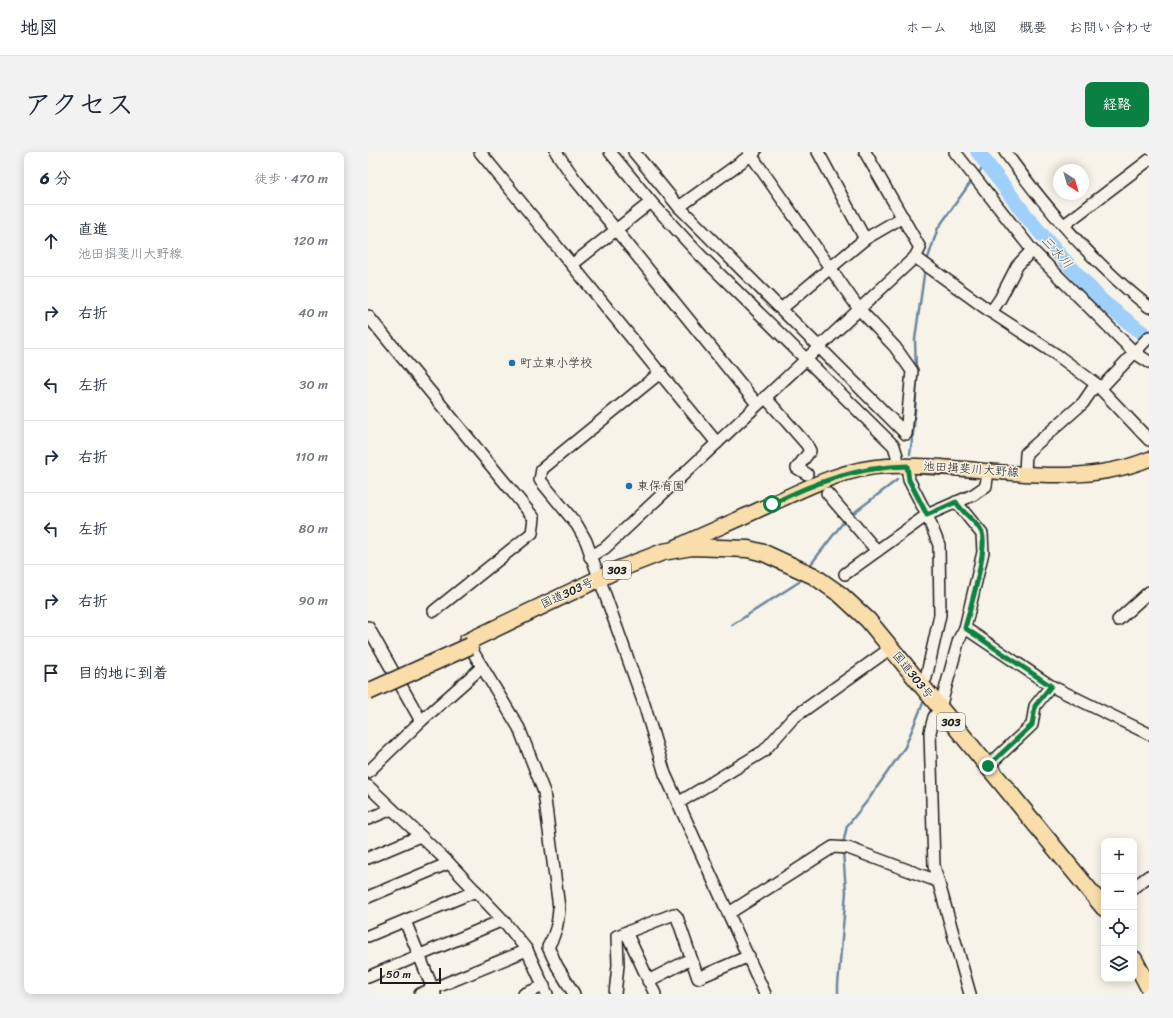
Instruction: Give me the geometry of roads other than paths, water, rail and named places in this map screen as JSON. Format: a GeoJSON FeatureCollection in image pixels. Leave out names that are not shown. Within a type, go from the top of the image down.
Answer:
{"type":"FeatureCollection","features":[{"type":"Feature","properties":{"kind":"highway","name":"国道303号"},"geometry":{"type":"LineString","coordinates":[[368,692],[663,552],[692,547],[728,548],[764,553],[814,576],[841,595],[868,620],[1101,904]]}},
{"type":"Feature","properties":{"kind":"highway","name":"国道303号"},"geometry":{"type":"LineString","coordinates":[[600,582],[665,560],[693,555],[723,553],[777,559]]}},
{"type":"Feature","properties":{"kind":"highway","name":"国道303号"},"geometry":{"type":"LineString","coordinates":[[368,687],[468,644]]}},
{"type":"Feature","properties":{"kind":"highway"},"geometry":{"type":"LineString","coordinates":[[1137,965],[1149,988]]}},
{"type":"Feature","properties":{"kind":"main road","name":"池田揖斐川大野線"},"geometry":{"type":"LineString","coordinates":[[663,552],[768,506],[801,489],[828,479],[860,470],[903,466],[1025,473],[1082,474],[1123,468],[1149,459]]}},
{"type":"Feature","properties":{"kind":"street"},"geometry":{"type":"LineString","coordinates":[[480,152],[661,372],[717,443]]}},
{"type":"Feature","properties":{"kind":"street"},"geometry":{"type":"LineString","coordinates":[[556,152],[574,178],[616,230],[761,401],[807,445],[810,451],[798,468],[807,474]]}},
{"type":"Feature","properties":{"kind":"street"},"geometry":{"type":"LineString","coordinates":[[610,152],[652,202],[698,252],[894,446],[927,515],[939,545],[940,615],[926,678],[920,684]]}},
{"type":"Feature","properties":{"kind":"street"},"geometry":{"type":"LineString","coordinates":[[634,152],[679,206],[906,434],[912,371],[895,347],[859,309],[752,153],[679,206]]}},
{"type":"Feature","properties":{"kind":"street"},"geometry":{"type":"LineString","coordinates":[[818,152],[865,239]]}},
{"type":"Feature","properties":{"kind":"street"},"geometry":{"type":"LineString","coordinates":[[865,152],[920,248],[922,261],[991,312],[1057,355],[1098,386],[1149,440]]}},
{"type":"Feature","properties":{"kind":"street"},"geometry":{"type":"LineString","coordinates":[[955,152],[1032,250],[1149,362]]}},
{"type":"Feature","properties":{"kind":"street"},"geometry":{"type":"LineString","coordinates":[[1005,152],[1064,225],[1093,257],[1128,290],[1149,307]]}},
{"type":"Feature","properties":{"kind":"street"},"geometry":{"type":"LineString","coordinates":[[1064,225],[1149,160]]}},
{"type":"Feature","properties":{"kind":"street"},"geometry":{"type":"LineString","coordinates":[[573,264],[652,202]]}},
{"type":"Feature","properties":{"kind":"street"},"geometry":{"type":"LineString","coordinates":[[781,309],[865,239],[903,217]]}},
{"type":"Feature","properties":{"kind":"street"},"geometry":{"type":"LineString","coordinates":[[991,312],[1017,266],[1032,250]]}},
{"type":"Feature","properties":{"kind":"street"},"geometry":{"type":"LineString","coordinates":[[590,557],[605,548],[859,309],[922,261]]}},
{"type":"Feature","properties":{"kind":"street"},"geometry":{"type":"LineString","coordinates":[[368,316],[534,518],[532,533],[434,611]]}},
{"type":"Feature","properties":{"kind":"street"},"geometry":{"type":"LineString","coordinates":[[1025,473],[1026,453],[1083,403],[1098,386],[1137,352],[1149,338]]}},
{"type":"Feature","properties":{"kind":"street"},"geometry":{"type":"LineString","coordinates":[[661,372],[542,469],[540,480],[577,525],[586,541],[590,557],[644,704],[665,774],[766,994]]}},
{"type":"Feature","properties":{"kind":"street"},"geometry":{"type":"LineString","coordinates":[[846,574],[927,515],[973,495],[986,486],[988,470]]}},
{"type":"Feature","properties":{"kind":"street"},"geometry":{"type":"LineString","coordinates":[[827,492],[876,551]]}},
{"type":"Feature","properties":{"kind":"street"},"geometry":{"type":"LineString","coordinates":[[956,502],[982,534],[983,552],[965,628],[959,639],[940,708],[934,717],[930,732],[932,838],[936,881],[970,994]]}},
{"type":"Feature","properties":{"kind":"street"},"geometry":{"type":"LineString","coordinates":[[1118,620],[1149,592]]}},
{"type":"Feature","properties":{"kind":"street"},"geometry":{"type":"LineString","coordinates":[[368,627],[421,721]]}},
{"type":"Feature","properties":{"kind":"street"},"geometry":{"type":"LineString","coordinates":[[965,628],[1051,686],[1149,734]]}},
{"type":"Feature","properties":{"kind":"street"},"geometry":{"type":"LineString","coordinates":[[468,644],[518,728],[544,792],[559,908],[558,926],[554,938],[548,947],[556,966],[574,994]]}},
{"type":"Feature","properties":{"kind":"street"},"geometry":{"type":"LineString","coordinates":[[678,803],[764,751],[793,718],[891,648]]}},
{"type":"Feature","properties":{"kind":"street"},"geometry":{"type":"LineString","coordinates":[[368,772],[421,721],[482,667]]}},
{"type":"Feature","properties":{"kind":"street"},"geometry":{"type":"LineString","coordinates":[[988,766],[1032,725],[1035,706],[1051,686]]}},
{"type":"Feature","properties":{"kind":"street"},"geometry":{"type":"LineString","coordinates":[[368,786],[449,863],[503,920],[527,950],[545,990],[524,994]]}},
{"type":"Feature","properties":{"kind":"street"},"geometry":{"type":"LineString","coordinates":[[368,819],[392,809]]}},
{"type":"Feature","properties":{"kind":"street"},"geometry":{"type":"LineString","coordinates":[[368,858],[420,836]]}},
{"type":"Feature","properties":{"kind":"street"},"geometry":{"type":"LineString","coordinates":[[729,913],[833,847],[848,848],[936,881]]}},
{"type":"Feature","properties":{"kind":"street"},"geometry":{"type":"LineString","coordinates":[[368,897],[449,863]]}},
{"type":"Feature","properties":{"kind":"street"},"geometry":{"type":"LineString","coordinates":[[1137,885],[1149,876]]}},
{"type":"Feature","properties":{"kind":"street"},"geometry":{"type":"LineString","coordinates":[[368,936],[476,891]]}},
{"type":"Feature","properties":{"kind":"street"},"geometry":{"type":"LineString","coordinates":[[615,994],[618,965],[617,936],[674,914],[677,917],[698,978],[749,956]]}},
{"type":"Feature","properties":{"kind":"street"},"geometry":{"type":"LineString","coordinates":[[368,977],[503,920]]}},
{"type":"Feature","properties":{"kind":"street"},"geometry":{"type":"LineString","coordinates":[[405,921],[434,991]]}},
{"type":"Feature","properties":{"kind":"street"},"geometry":{"type":"LineString","coordinates":[[626,932],[655,994]]}},
{"type":"Feature","properties":{"kind":"street"},"geometry":{"type":"LineString","coordinates":[[420,994],[434,991],[527,950]]}},
{"type":"Feature","properties":{"kind":"street"},"geometry":{"type":"LineString","coordinates":[[648,980],[692,959]]}},
{"type":"Feature","properties":{"kind":"waterway","name":"三水川"},"geometry":{"type":"LineString","coordinates":[[978,152],[1027,217],[1055,250],[1103,302],[1149,338]]}},
{"type":"Feature","properties":{"kind":"waterway"},"geometry":{"type":"LineString","coordinates":[[976,175],[986,165]]}},
{"type":"Feature","properties":{"kind":"waterway"},"geometry":{"type":"LineString","coordinates":[[927,261],[938,228],[973,179]]}},
{"type":"Feature","properties":{"kind":"waterway"},"geometry":{"type":"LineString","coordinates":[[916,370],[915,339],[925,268]]}},
{"type":"Feature","properties":{"kind":"waterway"},"geometry":{"type":"LineString","coordinates":[[910,454],[914,427],[917,379]]}},
{"type":"Feature","properties":{"kind":"waterway"},"geometry":{"type":"LineString","coordinates":[[851,515],[897,480]]}},
{"type":"Feature","properties":{"kind":"waterway"},"geometry":{"type":"LineString","coordinates":[[934,517],[938,529]]}},
{"type":"Feature","properties":{"kind":"waterway"},"geometry":{"type":"LineString","coordinates":[[808,568],[845,520]]}},
{"type":"Feature","properties":{"kind":"waterway"},"geometry":{"type":"LineString","coordinates":[[732,625],[799,582],[802,577]]}},
{"type":"Feature","properties":{"kind":"waterway"},"geometry":{"type":"LineString","coordinates":[[843,844],[847,826],[868,800],[905,747],[923,703]]}},
{"type":"Feature","properties":{"kind":"waterway"},"geometry":{"type":"LineString","coordinates":[[838,994],[846,892],[843,851]]}},
{"type":"Feature","properties":{"kind":"place","name":"町立東小学校"},"geometry":{"type":"Point","coordinates":[512,363]}},
{"type":"Feature","properties":{"kind":"place","name":"東保育園"},"geometry":{"type":"Point","coordinates":[629,486]}}]}
